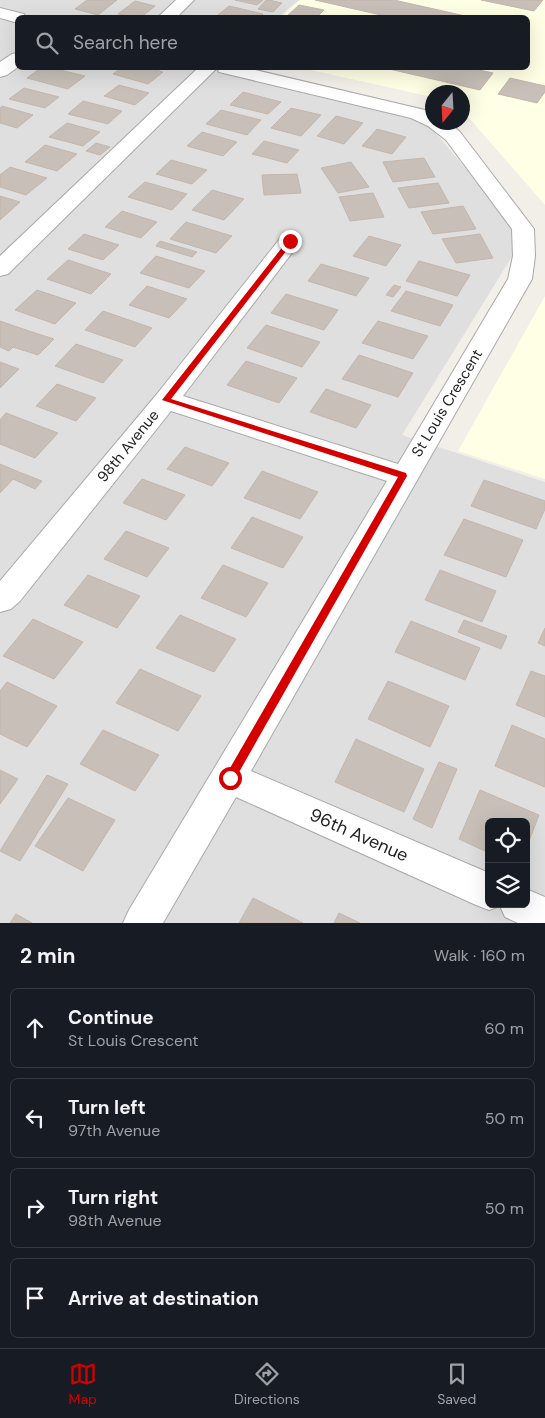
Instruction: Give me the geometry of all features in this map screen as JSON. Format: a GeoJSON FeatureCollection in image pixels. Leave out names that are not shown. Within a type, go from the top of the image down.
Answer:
{"type":"FeatureCollection","features":[{"type":"Feature","properties":{"kind":"street"},"geometry":{"type":"LineString","coordinates":[[168,15],[186,0]]}},
{"type":"Feature","properties":{"kind":"street"},"geometry":{"type":"LineString","coordinates":[[0,13],[15,17]]}},
{"type":"Feature","properties":{"kind":"street"},"geometry":{"type":"LineString","coordinates":[[0,71],[15,60]]}},
{"type":"Feature","properties":{"kind":"street"},"geometry":{"type":"LineString","coordinates":[[0,269],[206,70]]}},
{"type":"Feature","properties":{"kind":"street","name":"St Louis Crescent"},"geometry":{"type":"LineString","coordinates":[[234,70],[418,114],[425,118]]}},
{"type":"Feature","properties":{"kind":"street","name":"St Louis Crescent"},"geometry":{"type":"LineString","coordinates":[[142,923],[230,778],[403,476],[520,279],[524,256],[523,229],[453,136],[445,130]]}},
{"type":"Feature","properties":{"kind":"street","name":"98th Avenue"},"geometry":{"type":"LineString","coordinates":[[0,600],[9,592],[166,400],[290,241]]}},
{"type":"Feature","properties":{"kind":"street"},"geometry":{"type":"LineString","coordinates":[[166,400],[403,476]]}},
{"type":"Feature","properties":{"kind":"street","name":"96th Avenue"},"geometry":{"type":"LineString","coordinates":[[230,778],[485,890]]}},
{"type":"Feature","properties":{"kind":"street"},"geometry":{"type":"LineString","coordinates":[[527,908],[545,916]]}},
{"type":"Feature","properties":{"kind":"shaded area"},"geometry":{"type":"Polygon","coordinates":[[[0,0],[299,0],[280,15],[15,15],[15,70],[229,70],[421,116],[425,121],[425,130],[433,130],[524,237],[402,435],[545,482],[545,923],[0,923],[0,0]]]}},
{"type":"Feature","properties":{"kind":"shaded area"},"geometry":{"type":"Polygon","coordinates":[[[300,0],[545,0],[545,205],[470,119],[470,85],[425,85],[425,95],[311,70],[530,70],[530,15],[283,15],[300,0]]]}},
{"type":"Feature","properties":{"kind":"shaded area"},"geometry":{"type":"Polygon","coordinates":[[[545,296],[545,479],[458,451],[545,296]]]}},
{"type":"Feature","properties":{"kind":"building"},"geometry":{"type":"Polygon","coordinates":[[[87,0],[117,0],[98,15],[75,9],[87,0]]]}},
{"type":"Feature","properties":{"kind":"building"},"geometry":{"type":"Polygon","coordinates":[[[235,0],[263,0],[257,5],[235,0]]]}},
{"type":"Feature","properties":{"kind":"building"},"geometry":{"type":"Polygon","coordinates":[[[266,0],[282,3],[273,12],[258,9],[266,0]]]}},
{"type":"Feature","properties":{"kind":"building"},"geometry":{"type":"Polygon","coordinates":[[[315,0],[394,0],[461,15],[381,15],[315,0]]]}},
{"type":"Feature","properties":{"kind":"building"},"geometry":{"type":"Polygon","coordinates":[[[481,0],[543,0],[534,11],[481,0]]]}},
{"type":"Feature","properties":{"kind":"building"},"geometry":{"type":"Polygon","coordinates":[[[135,1],[155,6],[144,15],[118,14],[135,1]]]}},
{"type":"Feature","properties":{"kind":"building"},"geometry":{"type":"Polygon","coordinates":[[[299,5],[324,10],[319,15],[288,15],[299,5]]]}},
{"type":"Feature","properties":{"kind":"building"},"geometry":{"type":"Polygon","coordinates":[[[229,6],[263,14],[262,15],[218,15],[229,6]]]}},
{"type":"Feature","properties":{"kind":"building"},"geometry":{"type":"Polygon","coordinates":[[[38,70],[60,70],[85,76],[68,89],[27,78],[38,70]]]}},
{"type":"Feature","properties":{"kind":"building"},"geometry":{"type":"Polygon","coordinates":[[[118,70],[156,70],[163,72],[148,84],[113,74],[118,70]]]}},
{"type":"Feature","properties":{"kind":"building"},"geometry":{"type":"Polygon","coordinates":[[[394,70],[479,70],[493,73],[480,90],[470,88],[470,85],[458,85],[394,70]]]}},
{"type":"Feature","properties":{"kind":"building"},"geometry":{"type":"Polygon","coordinates":[[[510,78],[545,86],[545,92],[537,103],[498,94],[510,78]]]}},
{"type":"Feature","properties":{"kind":"building"},"geometry":{"type":"Polygon","coordinates":[[[119,85],[149,93],[135,105],[104,96],[119,85]]]}},
{"type":"Feature","properties":{"kind":"building"},"geometry":{"type":"Polygon","coordinates":[[[24,88],[59,97],[45,108],[9,99],[24,88]]]}},
{"type":"Feature","properties":{"kind":"building"},"geometry":{"type":"Polygon","coordinates":[[[243,92],[281,102],[268,114],[230,105],[243,92]]]}},
{"type":"Feature","properties":{"kind":"building"},"geometry":{"type":"Polygon","coordinates":[[[83,101],[122,111],[108,124],[68,114],[83,101]]]}},
{"type":"Feature","properties":{"kind":"building"},"geometry":{"type":"Polygon","coordinates":[[[2,106],[33,115],[17,128],[0,123],[0,108],[2,106]]]}},
{"type":"Feature","properties":{"kind":"building"},"geometry":{"type":"Polygon","coordinates":[[[291,108],[321,115],[301,136],[271,128],[291,108]]]}},
{"type":"Feature","properties":{"kind":"building"},"geometry":{"type":"Polygon","coordinates":[[[221,110],[261,120],[247,135],[206,124],[221,110]]]}},
{"type":"Feature","properties":{"kind":"building"},"geometry":{"type":"Polygon","coordinates":[[[336,116],[363,123],[344,144],[317,136],[336,116]]]}},
{"type":"Feature","properties":{"kind":"building"},"geometry":{"type":"Polygon","coordinates":[[[67,123],[100,132],[83,146],[49,137],[67,123]]]}},
{"type":"Feature","properties":{"kind":"building"},"geometry":{"type":"Polygon","coordinates":[[[377,129],[406,137],[392,154],[362,146],[377,129]]]}},
{"type":"Feature","properties":{"kind":"building"},"geometry":{"type":"Polygon","coordinates":[[[202,132],[237,142],[223,156],[187,146],[202,132]]]}},
{"type":"Feature","properties":{"kind":"building"},"geometry":{"type":"Polygon","coordinates":[[[264,141],[299,150],[287,163],[252,154],[264,141]]]}},
{"type":"Feature","properties":{"kind":"building"},"geometry":{"type":"Polygon","coordinates":[[[96,143],[110,147],[100,155],[86,151],[96,143]]]}},
{"type":"Feature","properties":{"kind":"building"},"geometry":{"type":"Polygon","coordinates":[[[45,145],[77,154],[57,171],[25,162],[45,145]]]}},
{"type":"Feature","properties":{"kind":"building"},"geometry":{"type":"Polygon","coordinates":[[[424,158],[435,177],[393,182],[383,162],[424,158]]]}},
{"type":"Feature","properties":{"kind":"building"},"geometry":{"type":"Polygon","coordinates":[[[171,160],[207,170],[192,184],[156,174],[171,160]]]}},
{"type":"Feature","properties":{"kind":"building"},"geometry":{"type":"Polygon","coordinates":[[[351,162],[369,187],[338,193],[321,168],[351,162]]]}},
{"type":"Feature","properties":{"kind":"building"},"geometry":{"type":"Polygon","coordinates":[[[10,167],[47,178],[26,195],[0,187],[0,175],[10,167]]]}},
{"type":"Feature","properties":{"kind":"building"},"geometry":{"type":"Polygon","coordinates":[[[297,174],[301,193],[264,195],[262,175],[297,174]]]}},
{"type":"Feature","properties":{"kind":"building"},"geometry":{"type":"Polygon","coordinates":[[[145,182],[187,194],[172,210],[128,197],[145,182]]]}},
{"type":"Feature","properties":{"kind":"building"},"geometry":{"type":"Polygon","coordinates":[[[438,183],[449,203],[409,208],[398,188],[438,183]]]}},
{"type":"Feature","properties":{"kind":"building"},"geometry":{"type":"Polygon","coordinates":[[[212,190],[244,199],[224,220],[192,210],[212,190]]]}},
{"type":"Feature","properties":{"kind":"building"},"geometry":{"type":"Polygon","coordinates":[[[373,193],[384,217],[350,221],[339,197],[373,193]]]}},
{"type":"Feature","properties":{"kind":"building"},"geometry":{"type":"Polygon","coordinates":[[[0,196],[20,202],[0,220],[0,196]]]}},
{"type":"Feature","properties":{"kind":"building"},"geometry":{"type":"Polygon","coordinates":[[[463,206],[476,229],[433,234],[421,212],[463,206]]]}},
{"type":"Feature","properties":{"kind":"building"},"geometry":{"type":"Polygon","coordinates":[[[122,211],[157,222],[141,238],[105,227],[122,211]]]}},
{"type":"Feature","properties":{"kind":"building"},"geometry":{"type":"Polygon","coordinates":[[[186,222],[232,236],[216,253],[170,239],[186,222]]]}},
{"type":"Feature","properties":{"kind":"building"},"geometry":{"type":"Polygon","coordinates":[[[84,234],[119,245],[103,260],[68,249],[84,234]]]}},
{"type":"Feature","properties":{"kind":"building"},"geometry":{"type":"Polygon","coordinates":[[[480,234],[493,258],[456,263],[442,239],[480,234]]]}},
{"type":"Feature","properties":{"kind":"building"},"geometry":{"type":"Polygon","coordinates":[[[369,236],[401,245],[386,266],[353,256],[369,236]]]}},
{"type":"Feature","properties":{"kind":"building"},"geometry":{"type":"Polygon","coordinates":[[[160,241],[197,252],[192,257],[156,246],[160,241]]]}},
{"type":"Feature","properties":{"kind":"building"},"geometry":{"type":"Polygon","coordinates":[[[156,256],[205,271],[189,288],[140,273],[156,256]]]}},
{"type":"Feature","properties":{"kind":"building"},"geometry":{"type":"Polygon","coordinates":[[[68,260],[111,274],[91,294],[47,279],[68,260]]]}},
{"type":"Feature","properties":{"kind":"building"},"geometry":{"type":"Polygon","coordinates":[[[419,261],[470,275],[457,296],[406,281],[419,261]]]}},
{"type":"Feature","properties":{"kind":"building"},"geometry":{"type":"Polygon","coordinates":[[[321,264],[369,278],[356,296],[308,281],[321,264]]]}},
{"type":"Feature","properties":{"kind":"building"},"geometry":{"type":"Polygon","coordinates":[[[394,285],[401,287],[393,297],[386,295],[394,285]]]}},
{"type":"Feature","properties":{"kind":"building"},"geometry":{"type":"Polygon","coordinates":[[[147,286],[187,299],[169,318],[129,305],[147,286]]]}},
{"type":"Feature","properties":{"kind":"building"},"geometry":{"type":"Polygon","coordinates":[[[37,290],[76,303],[55,324],[15,310],[37,290]]]}},
{"type":"Feature","properties":{"kind":"building"},"geometry":{"type":"Polygon","coordinates":[[[406,291],[453,305],[440,326],[391,311],[406,291]]]}},
{"type":"Feature","properties":{"kind":"building"},"geometry":{"type":"Polygon","coordinates":[[[286,294],[338,310],[324,330],[271,313],[286,294]]]}},
{"type":"Feature","properties":{"kind":"building"},"geometry":{"type":"Polygon","coordinates":[[[103,311],[152,328],[135,347],[85,330],[103,311]]]}},
{"type":"Feature","properties":{"kind":"building"},"geometry":{"type":"Polygon","coordinates":[[[0,321],[54,339],[38,355],[13,347],[9,351],[0,347],[0,321]]]}},
{"type":"Feature","properties":{"kind":"building"},"geometry":{"type":"Polygon","coordinates":[[[378,321],[428,336],[413,359],[362,343],[378,321]]]}},
{"type":"Feature","properties":{"kind":"building"},"geometry":{"type":"Polygon","coordinates":[[[266,325],[320,342],[302,367],[247,348],[266,325]]]}},
{"type":"Feature","properties":{"kind":"building"},"geometry":{"type":"Polygon","coordinates":[[[76,344],[123,360],[103,383],[55,366],[76,344]]]}},
{"type":"Feature","properties":{"kind":"building"},"geometry":{"type":"Polygon","coordinates":[[[359,355],[413,373],[398,397],[342,379],[359,355]]]}},
{"type":"Feature","properties":{"kind":"building"},"geometry":{"type":"Polygon","coordinates":[[[246,361],[297,378],[279,403],[227,385],[246,361]]]}},
{"type":"Feature","properties":{"kind":"building"},"geometry":{"type":"Polygon","coordinates":[[[0,362],[19,369],[0,388],[0,362]]]}},
{"type":"Feature","properties":{"kind":"building"},"geometry":{"type":"Polygon","coordinates":[[[57,384],[96,398],[76,421],[36,406],[57,384]]]}},
{"type":"Feature","properties":{"kind":"building"},"geometry":{"type":"Polygon","coordinates":[[[326,389],[371,405],[356,428],[310,412],[326,389]]]}},
{"type":"Feature","properties":{"kind":"building"},"geometry":{"type":"Polygon","coordinates":[[[6,413],[58,433],[35,458],[0,444],[0,420],[6,413]]]}},
{"type":"Feature","properties":{"kind":"building"},"geometry":{"type":"Polygon","coordinates":[[[185,447],[229,463],[212,486],[167,469],[185,447]]]}},
{"type":"Feature","properties":{"kind":"building"},"geometry":{"type":"Polygon","coordinates":[[[0,464],[42,481],[35,489],[13,479],[0,493],[0,464]]]}},
{"type":"Feature","properties":{"kind":"building"},"geometry":{"type":"Polygon","coordinates":[[[262,471],[318,492],[300,519],[244,498],[262,471]]]}},
{"type":"Feature","properties":{"kind":"building"},"geometry":{"type":"Polygon","coordinates":[[[142,479],[185,495],[166,520],[123,503],[142,479]]]}},
{"type":"Feature","properties":{"kind":"building"},"geometry":{"type":"Polygon","coordinates":[[[484,480],[545,501],[545,509],[536,529],[471,506],[484,480]]]}},
{"type":"Feature","properties":{"kind":"building"},"geometry":{"type":"Polygon","coordinates":[[[252,517],[303,537],[283,568],[231,548],[252,517]]]}},
{"type":"Feature","properties":{"kind":"building"},"geometry":{"type":"Polygon","coordinates":[[[464,519],[523,540],[506,577],[444,555],[464,519]]]}},
{"type":"Feature","properties":{"kind":"building"},"geometry":{"type":"Polygon","coordinates":[[[126,531],[169,548],[147,577],[104,559],[126,531]]]}},
{"type":"Feature","properties":{"kind":"building"},"geometry":{"type":"Polygon","coordinates":[[[223,565],[268,583],[246,617],[201,598],[223,565]]]}},
{"type":"Feature","properties":{"kind":"building"},"geometry":{"type":"Polygon","coordinates":[[[440,570],[496,591],[482,622],[425,600],[440,570]]]}},
{"type":"Feature","properties":{"kind":"building"},"geometry":{"type":"Polygon","coordinates":[[[88,575],[140,596],[117,628],[64,605],[88,575]]]}},
{"type":"Feature","properties":{"kind":"building"},"geometry":{"type":"Polygon","coordinates":[[[180,615],[236,639],[214,672],[156,648],[180,615]]]}},
{"type":"Feature","properties":{"kind":"building"},"geometry":{"type":"Polygon","coordinates":[[[33,619],[83,642],[54,679],[3,656],[33,619]]]}},
{"type":"Feature","properties":{"kind":"building"},"geometry":{"type":"Polygon","coordinates":[[[464,620],[507,636],[501,649],[458,632],[464,620]]]}},
{"type":"Feature","properties":{"kind":"building"},"geometry":{"type":"Polygon","coordinates":[[[411,621],[480,648],[465,680],[395,652],[411,621]]]}},
{"type":"Feature","properties":{"kind":"building"},"geometry":{"type":"Polygon","coordinates":[[[545,628],[545,646],[538,643],[545,628]]]}},
{"type":"Feature","properties":{"kind":"building"},"geometry":{"type":"Polygon","coordinates":[[[140,669],[201,696],[178,731],[116,703],[140,669]]]}},
{"type":"Feature","properties":{"kind":"building"},"geometry":{"type":"Polygon","coordinates":[[[531,671],[545,676],[545,717],[516,705],[531,671]]]}},
{"type":"Feature","properties":{"kind":"building"},"geometry":{"type":"Polygon","coordinates":[[[388,681],[449,706],[430,747],[368,719],[388,681]]]}},
{"type":"Feature","properties":{"kind":"building"},"geometry":{"type":"Polygon","coordinates":[[[7,682],[57,706],[27,747],[0,734],[0,691],[7,682]]]}},
{"type":"Feature","properties":{"kind":"building"},"geometry":{"type":"Polygon","coordinates":[[[512,725],[545,739],[545,787],[495,766],[512,725]]]}},
{"type":"Feature","properties":{"kind":"building"},"geometry":{"type":"Polygon","coordinates":[[[103,730],[159,755],[135,791],[80,764],[103,730]]]}},
{"type":"Feature","properties":{"kind":"building"},"geometry":{"type":"Polygon","coordinates":[[[356,739],[424,769],[404,812],[335,782],[356,739]]]}},
{"type":"Feature","properties":{"kind":"building"},"geometry":{"type":"Polygon","coordinates":[[[439,762],[457,769],[432,828],[413,819],[439,762]]]}},
{"type":"Feature","properties":{"kind":"building"},"geometry":{"type":"Polygon","coordinates":[[[0,770],[18,779],[0,804],[0,770]]]}},
{"type":"Feature","properties":{"kind":"building"},"geometry":{"type":"Polygon","coordinates":[[[47,775],[68,784],[20,861],[0,851],[47,775]]]}},
{"type":"Feature","properties":{"kind":"building"},"geometry":{"type":"Polygon","coordinates":[[[480,790],[539,815],[530,839],[530,818],[485,818],[485,851],[459,839],[480,790]]]}},
{"type":"Feature","properties":{"kind":"building"},"geometry":{"type":"Polygon","coordinates":[[[68,798],[115,820],[83,871],[35,846],[68,798]]]}},
{"type":"Feature","properties":{"kind":"building"},"geometry":{"type":"Polygon","coordinates":[[[253,898],[303,923],[239,923],[253,898]]]}},
{"type":"Feature","properties":{"kind":"building"},"geometry":{"type":"Polygon","coordinates":[[[339,913],[360,923],[334,923],[339,913]]]}},
{"type":"Feature","properties":{"kind":"building"},"geometry":{"type":"Polygon","coordinates":[[[16,914],[32,923],[10,923],[16,914]]]}},
{"type":"Feature","properties":{"kind":"route"},"geometry":{"type":"LineString","coordinates":[[230,778],[403,476],[166,400],[290,241]]}}]}
